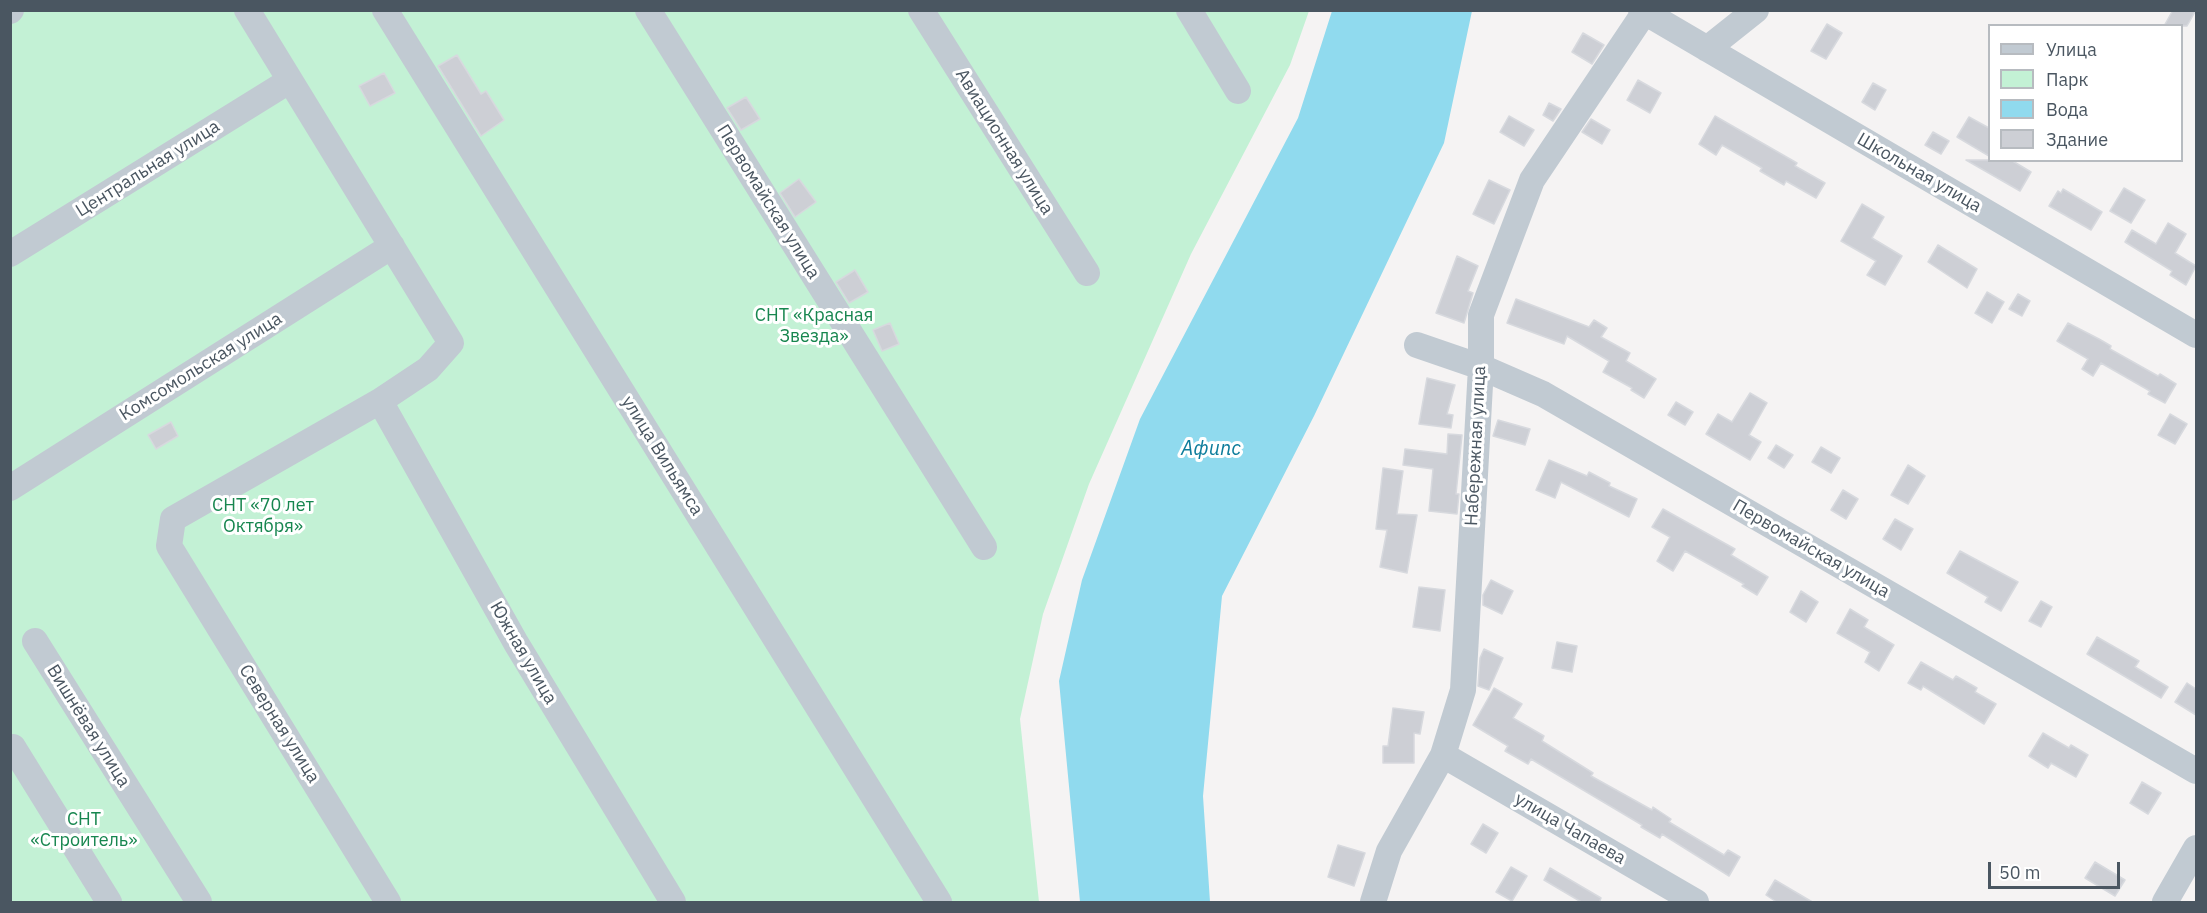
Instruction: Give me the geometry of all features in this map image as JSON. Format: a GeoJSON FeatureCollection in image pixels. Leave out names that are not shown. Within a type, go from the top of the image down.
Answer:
{"type":"FeatureCollection","features":[{"type":"Feature","properties":{"kind":"street"},"geometry":{"type":"LineString","coordinates":[[247,10],[287,83],[392,246],[450,343],[429,369],[380,400]]}},
{"type":"Feature","properties":{"kind":"street","name":"улица Вильямса"},"geometry":{"type":"LineString","coordinates":[[384,10],[939,903]]}},
{"type":"Feature","properties":{"kind":"street","name":"Первомайская улица"},"geometry":{"type":"LineString","coordinates":[[648,10],[984,547]]}},
{"type":"Feature","properties":{"kind":"street","name":"Авиационная улица"},"geometry":{"type":"LineString","coordinates":[[921,10],[1087,273]]}},
{"type":"Feature","properties":{"kind":"street"},"geometry":{"type":"LineString","coordinates":[[1189,10],[1238,91]]}},
{"type":"Feature","properties":{"kind":"street"},"geometry":{"type":"LineString","coordinates":[[1707,49],[1756,10]]}},
{"type":"Feature","properties":{"kind":"street","name":"Школьная улица"},"geometry":{"type":"LineString","coordinates":[[1642,12],[2196,335]]}},
{"type":"Feature","properties":{"kind":"street","name":"Набережная улица"},"geometry":{"type":"LineString","coordinates":[[1373,903],[1389,851],[1443,755],[1462,690],[1481,367],[1481,315],[1532,180],[1642,12]]}},
{"type":"Feature","properties":{"kind":"street","name":"Центральная улица"},"geometry":{"type":"LineString","coordinates":[[10,254],[287,83]]}},
{"type":"Feature","properties":{"kind":"street","name":"Комсомольская улица"},"geometry":{"type":"LineString","coordinates":[[10,488],[392,246]]}},
{"type":"Feature","properties":{"kind":"street","name":"Первомайская улица"},"geometry":{"type":"LineString","coordinates":[[1417,345],[1481,367],[1543,394],[2196,771]]}},
{"type":"Feature","properties":{"kind":"street","name":"Северная улица"},"geometry":{"type":"LineString","coordinates":[[380,400],[173,519],[169,546],[388,903]]}},
{"type":"Feature","properties":{"kind":"street","name":"Южная улица"},"geometry":{"type":"LineString","coordinates":[[380,400],[516,644],[673,903]]}},
{"type":"Feature","properties":{"kind":"street","name":"Вишнёвая улица"},"geometry":{"type":"LineString","coordinates":[[35,641],[200,903]]}},
{"type":"Feature","properties":{"kind":"street"},"geometry":{"type":"LineString","coordinates":[[12,748],[109,903]]}},
{"type":"Feature","properties":{"kind":"street","name":"улица Чапаева"},"geometry":{"type":"LineString","coordinates":[[1443,755],[1696,903]]}},
{"type":"Feature","properties":{"kind":"street"},"geometry":{"type":"LineString","coordinates":[[2165,903],[2196,848]]}},
{"type":"Feature","properties":{"kind":"green space"},"geometry":{"type":"Polygon","coordinates":[[[10,11],[1309,11],[1290,65],[1191,254],[1089,484],[1043,614],[1020,719],[1039,902],[11,902],[10,11]]]}},
{"type":"Feature","properties":{"kind":"water","name":"Афипс"},"geometry":{"type":"Polygon","coordinates":[[[1332,11],[1472,11],[1444,143],[1314,416],[1222,596],[1203,796],[1210,902],[1080,902],[1059,681],[1082,580],[1140,419],[1298,118],[1332,11]]]}},
{"type":"Feature","properties":{"kind":"building"},"geometry":{"type":"Polygon","coordinates":[[[2173,10],[2196,10],[2187,26],[2165,24],[2173,10]]]}},
{"type":"Feature","properties":{"kind":"building"},"geometry":{"type":"Polygon","coordinates":[[[1827,24],[1842,33],[1826,59],[1811,51],[1827,24]]]}},
{"type":"Feature","properties":{"kind":"building"},"geometry":{"type":"Polygon","coordinates":[[[1583,33],[1604,45],[1592,64],[1572,52],[1583,33]]]}},
{"type":"Feature","properties":{"kind":"building"},"geometry":{"type":"Polygon","coordinates":[[[457,55],[481,94],[486,91],[504,120],[481,136],[438,66],[457,55]]]}},
{"type":"Feature","properties":{"kind":"building"},"geometry":{"type":"Polygon","coordinates":[[[384,73],[395,93],[370,106],[359,86],[384,73]]]}},
{"type":"Feature","properties":{"kind":"building"},"geometry":{"type":"Polygon","coordinates":[[[1638,80],[1661,93],[1650,113],[1627,100],[1638,80]]]}},
{"type":"Feature","properties":{"kind":"building"},"geometry":{"type":"Polygon","coordinates":[[[1873,83],[1886,90],[1875,110],[1862,102],[1873,83]]]}},
{"type":"Feature","properties":{"kind":"building"},"geometry":{"type":"Polygon","coordinates":[[[746,97],[760,119],[741,130],[727,108],[746,97]]]}},
{"type":"Feature","properties":{"kind":"building"},"geometry":{"type":"Polygon","coordinates":[[[1549,103],[1561,109],[1553,121],[1543,115],[1549,103]]]}},
{"type":"Feature","properties":{"kind":"building"},"geometry":{"type":"Polygon","coordinates":[[[1509,116],[1534,130],[1524,146],[1500,132],[1509,116]]]}},
{"type":"Feature","properties":{"kind":"building"},"geometry":{"type":"Polygon","coordinates":[[[1715,116],[1797,163],[1795,166],[1825,183],[1816,198],[1786,181],[1784,185],[1760,171],[1762,168],[1722,145],[1716,155],[1699,144],[1715,116]]]}},
{"type":"Feature","properties":{"kind":"building"},"geometry":{"type":"Polygon","coordinates":[[[1969,117],[1988,127],[1988,155],[1957,137],[1969,117]]]}},
{"type":"Feature","properties":{"kind":"building"},"geometry":{"type":"Polygon","coordinates":[[[1591,119],[1610,130],[1602,144],[1582,132],[1591,119]]]}},
{"type":"Feature","properties":{"kind":"building"},"geometry":{"type":"Polygon","coordinates":[[[1933,132],[1949,141],[1941,154],[1925,145],[1933,132]]]}},
{"type":"Feature","properties":{"kind":"building"},"geometry":{"type":"Polygon","coordinates":[[[1966,160],[2014,162],[2031,172],[2020,191],[1966,160]]]}},
{"type":"Feature","properties":{"kind":"building"},"geometry":{"type":"Polygon","coordinates":[[[799,179],[816,202],[795,217],[780,193],[799,179]]]}},
{"type":"Feature","properties":{"kind":"building"},"geometry":{"type":"Polygon","coordinates":[[[1489,180],[1510,190],[1494,224],[1473,214],[1489,180]]]}},
{"type":"Feature","properties":{"kind":"building"},"geometry":{"type":"Polygon","coordinates":[[[2124,188],[2145,200],[2131,223],[2110,211],[2124,188]]]}},
{"type":"Feature","properties":{"kind":"building"},"geometry":{"type":"Polygon","coordinates":[[[2063,189],[2102,212],[2091,230],[2049,206],[2058,191],[2061,193],[2063,189]]]}},
{"type":"Feature","properties":{"kind":"building"},"geometry":{"type":"Polygon","coordinates":[[[1862,204],[1884,217],[1872,238],[1902,256],[1885,285],[1867,275],[1876,261],[1841,241],[1862,204]]]}},
{"type":"Feature","properties":{"kind":"building"},"geometry":{"type":"Polygon","coordinates":[[[2168,223],[2186,234],[2175,253],[2196,266],[2186,285],[2170,275],[2172,271],[2125,242],[2132,230],[2156,244],[2168,223]]]}},
{"type":"Feature","properties":{"kind":"building"},"geometry":{"type":"Polygon","coordinates":[[[1938,245],[1977,269],[1967,288],[1928,262],[1938,245]]]}},
{"type":"Feature","properties":{"kind":"building"},"geometry":{"type":"Polygon","coordinates":[[[1457,256],[1478,266],[1468,291],[1473,293],[1464,323],[1436,313],[1457,256]]]}},
{"type":"Feature","properties":{"kind":"building"},"geometry":{"type":"Polygon","coordinates":[[[855,270],[868,292],[849,303],[836,282],[855,270]]]}},
{"type":"Feature","properties":{"kind":"building"},"geometry":{"type":"Polygon","coordinates":[[[1987,292],[2004,302],[1992,323],[1975,313],[1987,292]]]}},
{"type":"Feature","properties":{"kind":"building"},"geometry":{"type":"Polygon","coordinates":[[[2018,294],[2030,301],[2022,316],[2009,309],[2018,294]]]}},
{"type":"Feature","properties":{"kind":"building"},"geometry":{"type":"Polygon","coordinates":[[[1516,299],[1589,327],[1594,320],[1607,328],[1601,337],[1630,353],[1626,361],[1656,379],[1644,398],[1631,390],[1632,388],[1603,372],[1609,361],[1567,336],[1564,344],[1507,323],[1516,299]]]}},
{"type":"Feature","properties":{"kind":"building"},"geometry":{"type":"Polygon","coordinates":[[[890,323],[899,344],[882,351],[873,330],[890,323]]]}},
{"type":"Feature","properties":{"kind":"building"},"geometry":{"type":"Polygon","coordinates":[[[2068,323],[2111,346],[2110,349],[2176,384],[2165,403],[2148,394],[2150,391],[2101,363],[2093,376],[2082,369],[2088,359],[2057,341],[2068,323]]]}},
{"type":"Feature","properties":{"kind":"building"},"geometry":{"type":"Polygon","coordinates":[[[1427,378],[1455,385],[1447,414],[1453,415],[1451,428],[1419,424],[1427,378]]]}},
{"type":"Feature","properties":{"kind":"building"},"geometry":{"type":"Polygon","coordinates":[[[1750,393],[1767,403],[1749,435],[1761,442],[1750,460],[1706,434],[1718,414],[1732,422],[1750,393]]]}},
{"type":"Feature","properties":{"kind":"building"},"geometry":{"type":"Polygon","coordinates":[[[1676,402],[1693,412],[1685,425],[1668,415],[1676,402]]]}},
{"type":"Feature","properties":{"kind":"building"},"geometry":{"type":"Polygon","coordinates":[[[2170,414],[2187,424],[2175,444],[2158,435],[2170,414]]]}},
{"type":"Feature","properties":{"kind":"building"},"geometry":{"type":"Polygon","coordinates":[[[1498,420],[1530,429],[1525,445],[1493,436],[1498,420]]]}},
{"type":"Feature","properties":{"kind":"building"},"geometry":{"type":"Polygon","coordinates":[[[171,422],[178,436],[156,449],[148,435],[171,422]]]}},
{"type":"Feature","properties":{"kind":"building"},"geometry":{"type":"Polygon","coordinates":[[[1448,434],[1462,435],[1456,494],[1459,494],[1457,514],[1429,511],[1433,469],[1403,465],[1405,449],[1447,454],[1448,434]]]}},
{"type":"Feature","properties":{"kind":"building"},"geometry":{"type":"Polygon","coordinates":[[[1776,445],[1793,455],[1784,468],[1768,458],[1776,445]]]}},
{"type":"Feature","properties":{"kind":"building"},"geometry":{"type":"Polygon","coordinates":[[[1821,447],[1840,458],[1831,473],[1812,462],[1821,447]]]}},
{"type":"Feature","properties":{"kind":"building"},"geometry":{"type":"Polygon","coordinates":[[[1549,460],[1587,476],[1589,472],[1610,483],[1609,486],[1637,499],[1629,517],[1561,482],[1555,498],[1536,490],[1549,460]]]}},
{"type":"Feature","properties":{"kind":"building"},"geometry":{"type":"Polygon","coordinates":[[[1908,465],[1925,476],[1908,504],[1891,495],[1908,465]]]}},
{"type":"Feature","properties":{"kind":"building"},"geometry":{"type":"Polygon","coordinates":[[[1383,468],[1403,471],[1397,514],[1417,515],[1407,573],[1380,567],[1387,530],[1376,529],[1383,468]]]}},
{"type":"Feature","properties":{"kind":"building"},"geometry":{"type":"Polygon","coordinates":[[[1843,490],[1858,499],[1846,519],[1831,510],[1843,490]]]}},
{"type":"Feature","properties":{"kind":"building"},"geometry":{"type":"Polygon","coordinates":[[[1663,509],[1735,549],[1731,555],[1768,577],[1757,595],[1742,586],[1744,584],[1685,551],[1673,571],[1657,561],[1670,537],[1652,527],[1663,509]]]}},
{"type":"Feature","properties":{"kind":"building"},"geometry":{"type":"Polygon","coordinates":[[[1895,519],[1913,529],[1901,550],[1883,539],[1895,519]]]}},
{"type":"Feature","properties":{"kind":"building"},"geometry":{"type":"Polygon","coordinates":[[[1960,551],[2018,582],[2001,611],[1985,602],[1988,597],[1947,573],[1960,551]]]}},
{"type":"Feature","properties":{"kind":"building"},"geometry":{"type":"Polygon","coordinates":[[[1491,580],[1513,591],[1502,614],[1483,605],[1483,595],[1491,580]]]}},
{"type":"Feature","properties":{"kind":"building"},"geometry":{"type":"Polygon","coordinates":[[[1419,587],[1445,590],[1440,631],[1413,627],[1419,587]]]}},
{"type":"Feature","properties":{"kind":"building"},"geometry":{"type":"Polygon","coordinates":[[[1801,591],[1818,602],[1806,622],[1790,612],[1801,591]]]}},
{"type":"Feature","properties":{"kind":"building"},"geometry":{"type":"Polygon","coordinates":[[[2041,601],[2052,607],[2041,627],[2029,621],[2041,601]]]}},
{"type":"Feature","properties":{"kind":"building"},"geometry":{"type":"Polygon","coordinates":[[[1850,609],[1868,620],[1864,627],[1894,645],[1879,671],[1865,662],[1870,652],[1837,633],[1850,609]]]}},
{"type":"Feature","properties":{"kind":"building"},"geometry":{"type":"Polygon","coordinates":[[[2097,637],[2139,661],[2135,667],[2168,687],[2161,698],[2087,654],[2097,637]]]}},
{"type":"Feature","properties":{"kind":"building"},"geometry":{"type":"Polygon","coordinates":[[[1557,642],[1577,646],[1572,672],[1552,668],[1557,642]]]}},
{"type":"Feature","properties":{"kind":"building"},"geometry":{"type":"Polygon","coordinates":[[[1484,649],[1503,658],[1489,690],[1478,686],[1480,658],[1484,649]]]}},
{"type":"Feature","properties":{"kind":"building"},"geometry":{"type":"Polygon","coordinates":[[[1921,662],[1953,680],[1956,676],[1977,688],[1975,692],[1996,704],[1984,724],[1923,686],[1921,690],[1908,683],[1921,662]]]}},
{"type":"Feature","properties":{"kind":"building"},"geometry":{"type":"Polygon","coordinates":[[[2187,683],[2196,689],[2196,715],[2175,702],[2187,683]]]}},
{"type":"Feature","properties":{"kind":"building"},"geometry":{"type":"Polygon","coordinates":[[[1494,688],[1522,704],[1513,718],[1544,736],[1542,741],[1593,773],[1591,776],[1652,810],[1653,807],[1671,819],[1669,822],[1724,855],[1728,850],[1740,857],[1729,876],[1662,834],[1660,838],[1641,827],[1642,825],[1531,759],[1528,764],[1505,751],[1508,746],[1473,725],[1494,688]]]}},
{"type":"Feature","properties":{"kind":"building"},"geometry":{"type":"Polygon","coordinates":[[[1393,708],[1424,712],[1420,734],[1414,733],[1414,763],[1383,763],[1383,746],[1388,746],[1393,708]]]}},
{"type":"Feature","properties":{"kind":"building"},"geometry":{"type":"Polygon","coordinates":[[[2043,733],[2069,748],[2071,745],[2088,755],[2076,777],[2051,763],[2048,768],[2029,756],[2043,733]]]}},
{"type":"Feature","properties":{"kind":"building"},"geometry":{"type":"Polygon","coordinates":[[[2142,782],[2161,793],[2148,814],[2130,803],[2142,782]]]}},
{"type":"Feature","properties":{"kind":"building"},"geometry":{"type":"Polygon","coordinates":[[[1483,824],[1498,833],[1486,853],[1471,844],[1483,824]]]}},
{"type":"Feature","properties":{"kind":"building"},"geometry":{"type":"Polygon","coordinates":[[[1338,845],[1365,853],[1354,886],[1328,877],[1338,845]]]}},
{"type":"Feature","properties":{"kind":"building"},"geometry":{"type":"Polygon","coordinates":[[[2095,862],[2125,880],[2115,896],[2085,878],[2095,862]]]}},
{"type":"Feature","properties":{"kind":"building"},"geometry":{"type":"Polygon","coordinates":[[[1511,867],[1527,876],[1512,901],[1496,892],[1511,867]]]}},
{"type":"Feature","properties":{"kind":"building"},"geometry":{"type":"Polygon","coordinates":[[[1550,868],[1601,898],[1599,903],[1583,903],[1544,880],[1550,868]]]}},
{"type":"Feature","properties":{"kind":"building"},"geometry":{"type":"Polygon","coordinates":[[[1775,880],[1814,903],[1778,903],[1766,895],[1775,880]]]}},
{"type":"Feature","properties":{"kind":"park label","name":"СНТ «Красная Звезда»"},"geometry":{"type":"Point","coordinates":[814,326]}},
{"type":"Feature","properties":{"kind":"park label","name":"СНТ «70 лет Октября»"},"geometry":{"type":"Point","coordinates":[263,516]}},
{"type":"Feature","properties":{"kind":"park label","name":"СНТ «Строитель»"},"geometry":{"type":"Point","coordinates":[84,830]}}]}
